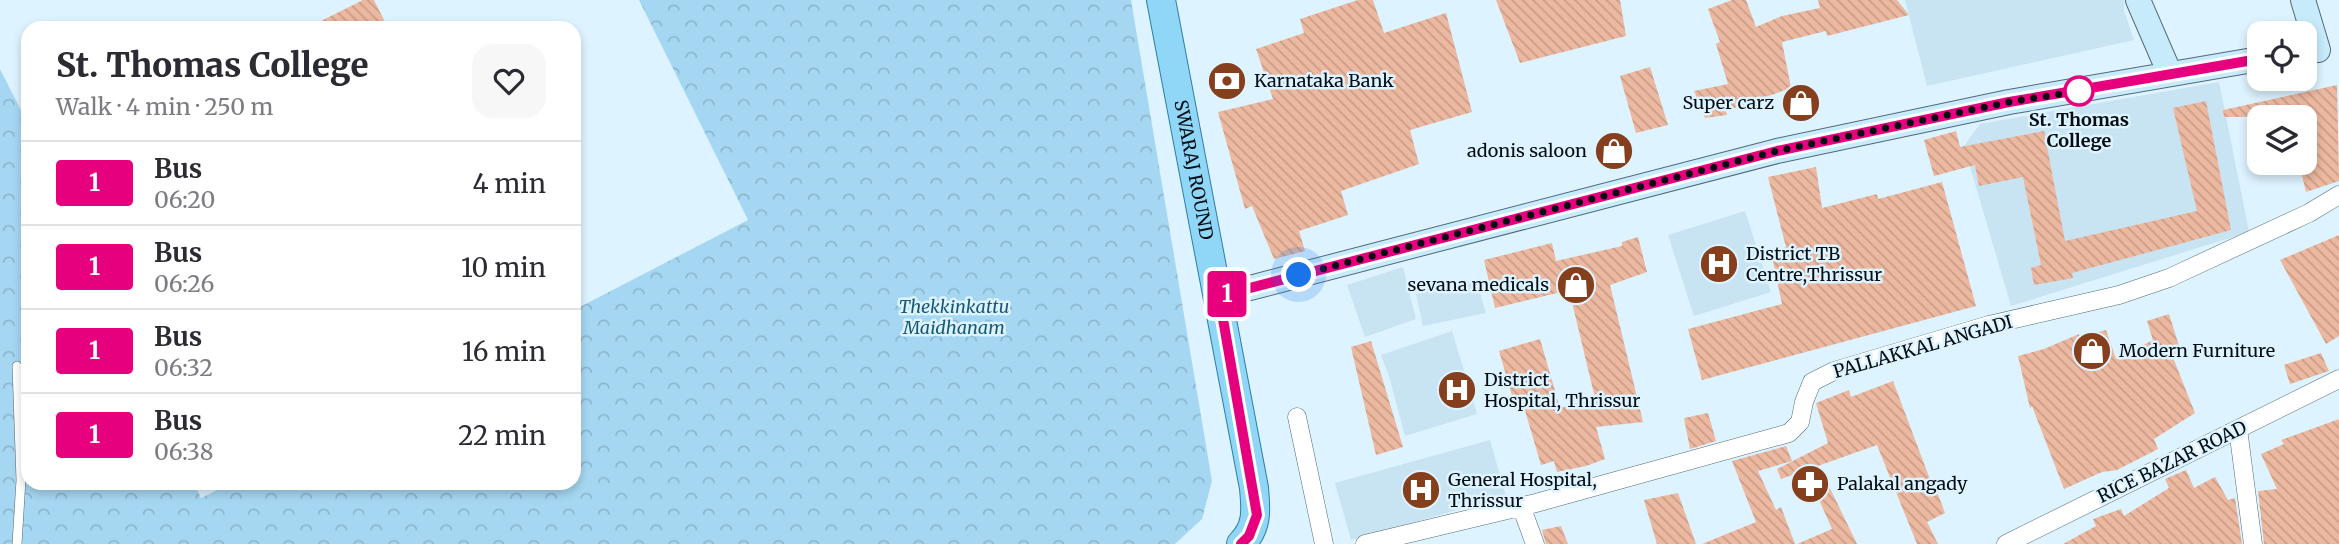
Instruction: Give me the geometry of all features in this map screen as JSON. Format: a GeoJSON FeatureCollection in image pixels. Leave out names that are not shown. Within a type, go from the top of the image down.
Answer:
{"type":"FeatureCollection","features":[{"type":"Feature","properties":{"kind":"main road","name":"SWARAJ ROUND"},"geometry":{"type":"LineString","coordinates":[[1161,0],[1254,488],[1257,515],[1249,541]]}},
{"type":"Feature","properties":{"kind":"main road"},"geometry":{"type":"LineString","coordinates":[[2138,0],[2170,75]]}},
{"type":"Feature","properties":{"kind":"main road"},"geometry":{"type":"LineString","coordinates":[[2303,0],[2321,49]]}},
{"type":"Feature","properties":{"kind":"main road"},"geometry":{"type":"LineString","coordinates":[[1219,296],[1777,151],[2009,102],[2247,62]]}},
{"type":"Feature","properties":{"kind":"street","name":"PALLAKKAL ANGADI"},"geometry":{"type":"LineString","coordinates":[[1365,544],[1521,506],[1789,433],[1800,422],[1812,382],[1834,371],[1989,325],[2119,295],[2169,278],[2309,213],[2339,195]]}},
{"type":"Feature","properties":{"kind":"street","name":"RICE BAZAR ROAD"},"geometry":{"type":"LineString","coordinates":[[2006,544],[2339,379]]}},
{"type":"Feature","properties":{"kind":"street"},"geometry":{"type":"LineString","coordinates":[[1297,417],[1324,544]]}},
{"type":"Feature","properties":{"kind":"street"},"geometry":{"type":"LineString","coordinates":[[2238,429],[2253,544]]}},
{"type":"Feature","properties":{"kind":"street"},"geometry":{"type":"LineString","coordinates":[[1521,506],[1535,544]]}},
{"type":"Feature","properties":{"kind":"lane"},"geometry":{"type":"LineString","coordinates":[[17,366],[21,480],[17,544]]}},
{"type":"Feature","properties":{"kind":"shaded area","name":"St. Thomas College"},"geometry":{"type":"Polygon","coordinates":[[[1905,0],[2124,0],[2124,11],[2134,40],[1927,86],[1905,0]]]}},
{"type":"Feature","properties":{"kind":"shaded area"},"geometry":{"type":"Polygon","coordinates":[[[2219,82],[2249,232],[2011,306],[1964,146],[1980,124],[2219,82]]]}},
{"type":"Feature","properties":{"kind":"shaded area","name":"District TB Centre,Thrissur"},"geometry":{"type":"Polygon","coordinates":[[[1745,211],[1771,292],[1694,316],[1668,235],[1745,211]]]}},
{"type":"Feature","properties":{"kind":"shaded area"},"geometry":{"type":"Polygon","coordinates":[[[1403,267],[1416,319],[1365,337],[1347,285],[1403,267]]]}},
{"type":"Feature","properties":{"kind":"shaded area"},"geometry":{"type":"Polygon","coordinates":[[[1476,280],[1486,313],[1423,326],[1416,294],[1476,280]]]}},
{"type":"Feature","properties":{"kind":"shaded area"},"geometry":{"type":"Polygon","coordinates":[[[1452,331],[1477,414],[1405,436],[1381,355],[1452,331]]]}},
{"type":"Feature","properties":{"kind":"shaded area","name":"General Hospital, Thrissur"},"geometry":{"type":"Polygon","coordinates":[[[1490,440],[1506,496],[1351,540],[1335,483],[1490,440]]]}},
{"type":"Feature","properties":{"kind":"green space","name":"Thekkinkattu Maidhanam"},"geometry":{"type":"Polygon","coordinates":[[[639,0],[1131,0],[1212,481],[1202,519],[1175,544],[0,544],[0,69],[21,110],[21,490],[197,490],[201,498],[217,490],[581,490],[581,306],[748,220],[639,0]]]}},
{"type":"Feature","properties":{"kind":"building"},"geometry":{"type":"Polygon","coordinates":[[[363,0],[374,0],[384,21],[321,21],[363,0]]]}},
{"type":"Feature","properties":{"kind":"building"},"geometry":{"type":"Polygon","coordinates":[[[1358,0],[1373,0],[1384,33],[1446,13],[1472,112],[1410,130],[1419,164],[1341,191],[1348,215],[1299,231],[1305,251],[1274,259],[1252,206],[1245,209],[1218,112],[1273,99],[1256,49],[1304,33],[1300,19],[1358,0]]]}},
{"type":"Feature","properties":{"kind":"building"},"geometry":{"type":"Polygon","coordinates":[[[1496,0],[1620,0],[1626,36],[1520,63],[1496,0]]]}},
{"type":"Feature","properties":{"kind":"building"},"geometry":{"type":"Polygon","coordinates":[[[1732,0],[1746,0],[1756,27],[1782,16],[1820,8],[1818,0],[1897,0],[1909,15],[1827,36],[1826,31],[1782,42],[1791,88],[1726,111],[1727,115],[1705,118],[1694,91],[1728,84],[1716,44],[1720,42],[1708,9],[1732,0]]]}},
{"type":"Feature","properties":{"kind":"building"},"geometry":{"type":"Polygon","coordinates":[[[1650,67],[1668,125],[1636,133],[1620,76],[1650,67]]]}},
{"type":"Feature","properties":{"kind":"building"},"geometry":{"type":"Polygon","coordinates":[[[2337,85],[2339,181],[2306,192],[2302,175],[2317,175],[2317,105],[2247,105],[2247,117],[2224,117],[2223,110],[2337,85]]]}},
{"type":"Feature","properties":{"kind":"building"},"geometry":{"type":"Polygon","coordinates":[[[2206,101],[2231,230],[2072,273],[2073,278],[2034,285],[2031,268],[2041,265],[2023,177],[1979,186],[1975,165],[1934,176],[1924,140],[1956,131],[1960,147],[2044,131],[2065,241],[2197,211],[2173,108],[2206,101]]]}},
{"type":"Feature","properties":{"kind":"building"},"geometry":{"type":"Polygon","coordinates":[[[1816,167],[1822,208],[1877,194],[1878,199],[1942,182],[1976,306],[1702,380],[1688,329],[1782,304],[1771,252],[1786,247],[1768,177],[1816,167]]]}},
{"type":"Feature","properties":{"kind":"building"},"geometry":{"type":"Polygon","coordinates":[[[2339,235],[2339,336],[2326,344],[2280,260],[2339,235]]]}},
{"type":"Feature","properties":{"kind":"building"},"geometry":{"type":"Polygon","coordinates":[[[1638,237],[1647,272],[1610,285],[1643,422],[1596,427],[1605,459],[1557,472],[1554,461],[1541,465],[1521,397],[1513,399],[1499,351],[1540,339],[1560,408],[1595,398],[1569,290],[1495,308],[1484,260],[1552,243],[1556,261],[1622,246],[1622,242],[1638,237]]]}},
{"type":"Feature","properties":{"kind":"building"},"geometry":{"type":"Polygon","coordinates":[[[2169,314],[2181,352],[2172,355],[2195,413],[2154,439],[2158,449],[2117,470],[2102,472],[2064,489],[2032,406],[2030,408],[2018,356],[2044,349],[2079,334],[2080,337],[2106,330],[2116,359],[2153,340],[2147,321],[2169,314]]]}},
{"type":"Feature","properties":{"kind":"building"},"geometry":{"type":"Polygon","coordinates":[[[1371,341],[1403,447],[1376,455],[1351,347],[1371,341]]]}},
{"type":"Feature","properties":{"kind":"building"},"geometry":{"type":"Polygon","coordinates":[[[2321,353],[2329,371],[2290,384],[2284,365],[2321,353]]]}},
{"type":"Feature","properties":{"kind":"building"},"geometry":{"type":"Polygon","coordinates":[[[1893,381],[1945,513],[1927,522],[1938,544],[1917,544],[1877,445],[1781,479],[1777,469],[1828,443],[1816,403],[1849,390],[1851,397],[1893,381]]]}},
{"type":"Feature","properties":{"kind":"building"},"geometry":{"type":"Polygon","coordinates":[[[1708,413],[1716,441],[1690,449],[1684,418],[1708,413]]]}},
{"type":"Feature","properties":{"kind":"building"},"geometry":{"type":"Polygon","coordinates":[[[2339,419],[2339,544],[2264,544],[2258,491],[2277,489],[2261,454],[2284,444],[2281,440],[2339,419]]]}},
{"type":"Feature","properties":{"kind":"building"},"geometry":{"type":"Polygon","coordinates":[[[1786,446],[1792,461],[1758,471],[1776,510],[1781,507],[1795,544],[1702,544],[1756,522],[1732,461],[1786,446]]]}},
{"type":"Feature","properties":{"kind":"building"},"geometry":{"type":"Polygon","coordinates":[[[2186,470],[2194,488],[2215,477],[2228,500],[2235,498],[2242,544],[2063,544],[2096,526],[2093,519],[2121,509],[2124,516],[2169,488],[2165,479],[2186,470]]]}},
{"type":"Feature","properties":{"kind":"building"},"geometry":{"type":"Polygon","coordinates":[[[1826,480],[1857,544],[1797,544],[1832,529],[1813,486],[1826,480]]]}},
{"type":"Feature","properties":{"kind":"building"},"geometry":{"type":"Polygon","coordinates":[[[1678,493],[1696,544],[1657,544],[1644,500],[1678,493]]]}},
{"type":"Feature","properties":{"kind":"building"},"geometry":{"type":"Polygon","coordinates":[[[1561,526],[1568,544],[1546,544],[1542,530],[1561,526]]]}},
{"type":"Feature","properties":{"kind":"bus line","name":"1"},"geometry":{"type":"LineString","coordinates":[[1241,544],[1249,536],[1257,515],[1219,296],[1777,151],[2009,102],[2247,61]]}},
{"type":"Feature","properties":{"kind":"place","name":"Karnataka Bank"},"geometry":{"type":"Point","coordinates":[1227,81]}},
{"type":"Feature","properties":{"kind":"place","name":"St. Thomas College"},"geometry":{"type":"Point","coordinates":[2079,91]}},
{"type":"Feature","properties":{"kind":"place","name":"Super carz"},"geometry":{"type":"Point","coordinates":[1801,103]}},
{"type":"Feature","properties":{"kind":"place","name":"adonis saloon"},"geometry":{"type":"Point","coordinates":[1614,151]}},
{"type":"Feature","properties":{"kind":"place","name":"District TB Centre,Thrissur"},"geometry":{"type":"Point","coordinates":[1719,264]}},
{"type":"Feature","properties":{"kind":"place","name":"sevana medicals"},"geometry":{"type":"Point","coordinates":[1576,285]}},
{"type":"Feature","properties":{"kind":"place","name":"Modern Furniture"},"geometry":{"type":"Point","coordinates":[2092,351]}},
{"type":"Feature","properties":{"kind":"place","name":"District Hospital, Thrissur"},"geometry":{"type":"Point","coordinates":[1457,390]}},
{"type":"Feature","properties":{"kind":"place","name":"Palakal angady"},"geometry":{"type":"Point","coordinates":[1810,484]}},
{"type":"Feature","properties":{"kind":"place","name":"General Hospital, Thrissur"},"geometry":{"type":"Point","coordinates":[1421,490]}},
{"type":"Feature","properties":{"kind":"route"},"geometry":{"type":"LineString","coordinates":[[1299,275],[1777,151],[2009,102],[2079,91]]}}]}
